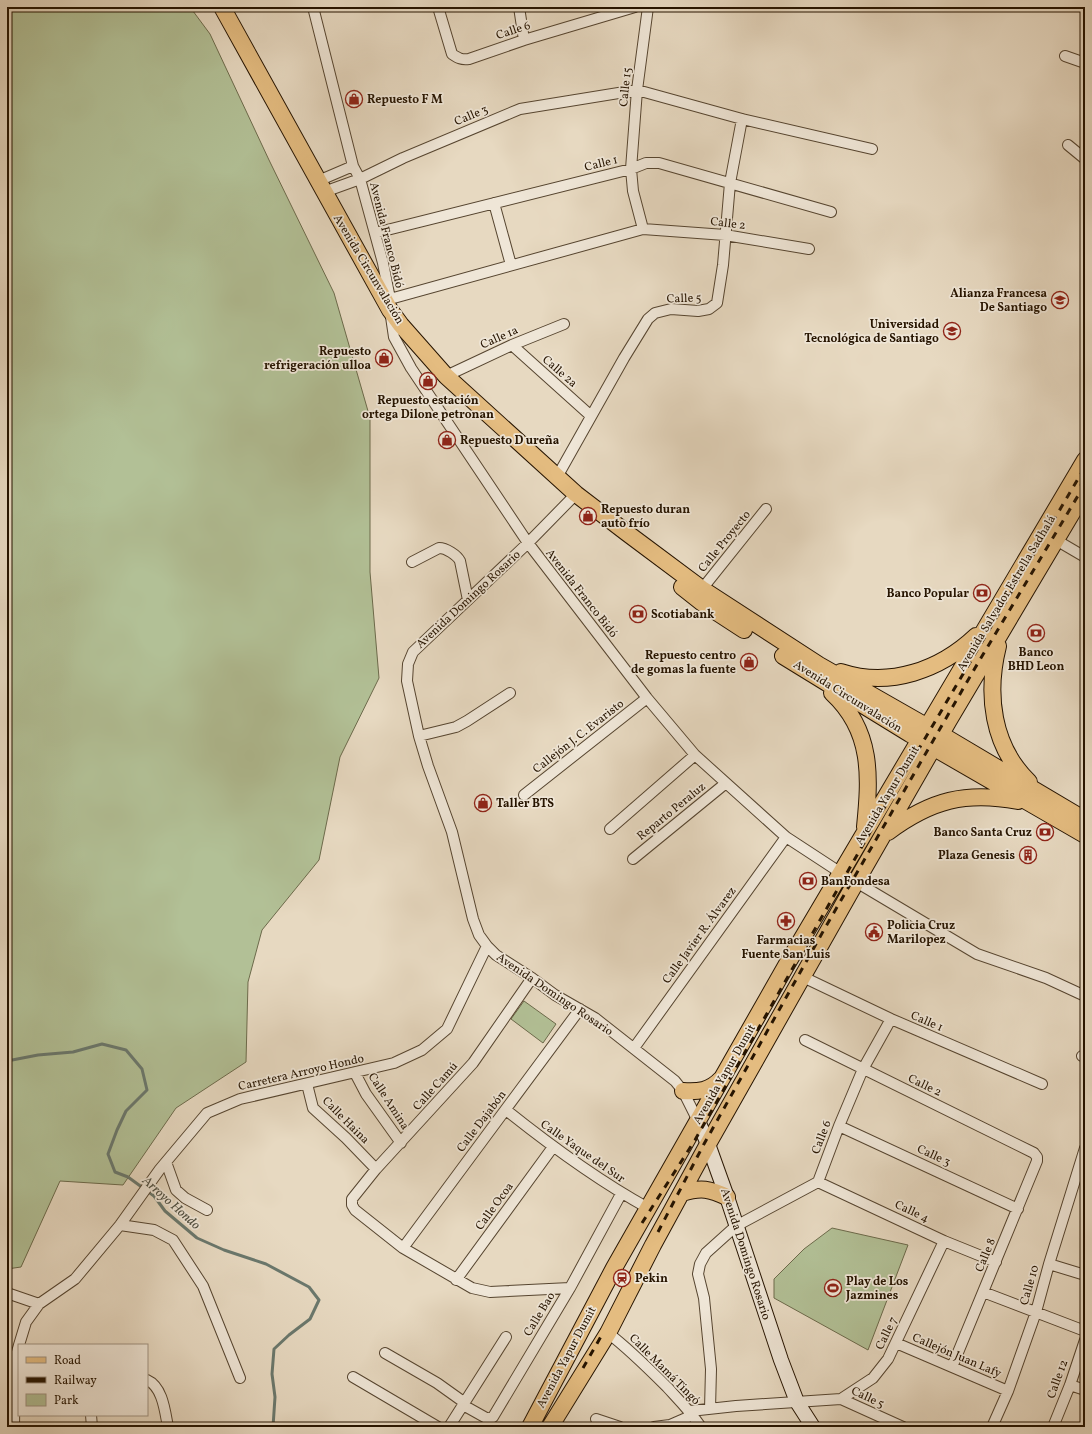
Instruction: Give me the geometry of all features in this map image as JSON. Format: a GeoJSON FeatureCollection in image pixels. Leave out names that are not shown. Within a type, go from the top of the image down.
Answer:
{"type":"FeatureCollection","features":[{"type":"Feature","properties":{"kind":"main road","name":"Avenida Circunvalación"},"geometry":{"type":"LineString","coordinates":[[222,7],[321,186],[401,325],[446,376],[576,494],[702,589],[816,670]]}},
{"type":"Feature","properties":{"kind":"main road","name":"Avenida Salvador Estrella Sadhalá"},"geometry":{"type":"LineString","coordinates":[[931,737],[995,627],[1085,460]]}},
{"type":"Feature","properties":{"kind":"main road","name":"Avenida Salvador Estrella Sadhalá"},"geometry":{"type":"LineString","coordinates":[[995,627],[1056,540],[1085,491]]}},
{"type":"Feature","properties":{"kind":"main road","name":"Avenida Circunvalación"},"geometry":{"type":"LineString","coordinates":[[626,533],[671,578],[701,602],[1040,801],[1085,835]]}},
{"type":"Feature","properties":{"kind":"main road"},"geometry":{"type":"LineString","coordinates":[[816,670],[851,676],[880,678],[907,675],[931,668],[969,642],[995,627],[995,658],[992,680],[993,709],[999,731],[1009,757],[1040,801]]}},
{"type":"Feature","properties":{"kind":"main road"},"geometry":{"type":"LineString","coordinates":[[816,670],[853,719],[862,741],[868,761],[869,781],[865,832]]}},
{"type":"Feature","properties":{"kind":"main road","name":"Avenida Yapur Dumit"},"geometry":{"type":"LineString","coordinates":[[530,1427],[586,1318],[722,1078],[841,873],[865,832],[931,737]]}},
{"type":"Feature","properties":{"kind":"main road","name":"Avenida Yapur Dumit"},"geometry":{"type":"LineString","coordinates":[[550,1427],[608,1333],[653,1245],[708,1144],[884,835],[931,737]]}},
{"type":"Feature","properties":{"kind":"main road"},"geometry":{"type":"LineString","coordinates":[[884,835],[904,820],[926,808],[948,801],[974,797],[997,797],[1040,801]]}},
{"type":"Feature","properties":{"kind":"main road","name":"Avenida Circunvalación"},"geometry":{"type":"LineString","coordinates":[[1040,801],[1085,820]]}},
{"type":"Feature","properties":{"kind":"main road"},"geometry":{"type":"LineString","coordinates":[[683,1091],[696,1092],[708,1089],[722,1078]]}},
{"type":"Feature","properties":{"kind":"main road","name":"Avenida Domingo Rosario"},"geometry":{"type":"LineString","coordinates":[[698,1121],[727,1197],[780,1360],[797,1402],[813,1427]]}},
{"type":"Feature","properties":{"kind":"main road"},"geometry":{"type":"LineString","coordinates":[[682,1193],[702,1188],[715,1191],[727,1197]]}},
{"type":"Feature","properties":{"kind":"street","name":"Avenida Franco Bidó"},"geometry":{"type":"LineString","coordinates":[[313,7],[353,166],[360,179],[375,233],[390,305],[394,337],[411,368],[528,543],[647,698],[695,755],[786,837],[841,873],[977,954],[1046,978],[1085,996]]}},
{"type":"Feature","properties":{"kind":"street","name":"Calle 6"},"geometry":{"type":"LineString","coordinates":[[438,7],[452,54],[464,60],[524,40],[635,7]]}},
{"type":"Feature","properties":{"kind":"street"},"geometry":{"type":"LineString","coordinates":[[519,7],[524,40]]}},
{"type":"Feature","properties":{"kind":"street","name":"Calle 15"},"geometry":{"type":"LineString","coordinates":[[631,169],[637,90],[648,7]]}},
{"type":"Feature","properties":{"kind":"street"},"geometry":{"type":"LineString","coordinates":[[1065,56],[1085,63]]}},
{"type":"Feature","properties":{"kind":"street"},"geometry":{"type":"LineString","coordinates":[[637,90],[742,119],[872,149]]}},
{"type":"Feature","properties":{"kind":"street","name":"Calle 3"},"geometry":{"type":"LineString","coordinates":[[321,186],[360,179],[403,158],[520,109],[637,90]]}},
{"type":"Feature","properties":{"kind":"street","name":"Calle 5"},"geometry":{"type":"LineString","coordinates":[[557,477],[624,358],[648,319],[655,313],[671,309],[698,311],[710,310],[717,303],[723,265],[730,183],[742,119]]}},
{"type":"Feature","properties":{"kind":"street"},"geometry":{"type":"LineString","coordinates":[[1068,145],[1085,159]]}},
{"type":"Feature","properties":{"kind":"street","name":"Calle 1"},"geometry":{"type":"LineString","coordinates":[[375,233],[631,169],[646,163],[659,163],[831,212]]}},
{"type":"Feature","properties":{"kind":"street"},"geometry":{"type":"LineString","coordinates":[[321,186],[353,166]]}},
{"type":"Feature","properties":{"kind":"street"},"geometry":{"type":"LineString","coordinates":[[631,169],[633,191],[643,229]]}},
{"type":"Feature","properties":{"kind":"street"},"geometry":{"type":"LineString","coordinates":[[494,203],[512,265]]}},
{"type":"Feature","properties":{"kind":"street","name":"Calle 2"},"geometry":{"type":"LineString","coordinates":[[390,305],[512,265],[643,229],[725,235],[809,250]]}},
{"type":"Feature","properties":{"kind":"street","name":"Calle 1a"},"geometry":{"type":"LineString","coordinates":[[446,376],[512,345],[564,324]]}},
{"type":"Feature","properties":{"kind":"street","name":"Calle 2a"},"geometry":{"type":"LineString","coordinates":[[512,345],[591,416]]}},
{"type":"Feature","properties":{"kind":"street","name":"Avenida Domingo Rosario"},"geometry":{"type":"LineString","coordinates":[[576,494],[528,543],[413,652],[408,664],[407,681],[419,736],[428,766],[452,832],[473,919],[479,935],[496,955],[556,995],[595,1018],[675,1081],[683,1091],[698,1121]]}},
{"type":"Feature","properties":{"kind":"street","name":"Calle Proyecto"},"geometry":{"type":"LineString","coordinates":[[702,589],[766,509]]}},
{"type":"Feature","properties":{"kind":"street"},"geometry":{"type":"LineString","coordinates":[[1056,540],[1085,557]]}},
{"type":"Feature","properties":{"kind":"street"},"geometry":{"type":"LineString","coordinates":[[412,562],[439,548],[443,548],[458,557],[468,600]]}},
{"type":"Feature","properties":{"kind":"street"},"geometry":{"type":"LineString","coordinates":[[419,736],[456,727],[510,693]]}},
{"type":"Feature","properties":{"kind":"street","name":"Callejón J. C. Evaristo"},"geometry":{"type":"LineString","coordinates":[[524,795],[647,698]]}},
{"type":"Feature","properties":{"kind":"street"},"geometry":{"type":"LineString","coordinates":[[610,829],[695,755]]}},
{"type":"Feature","properties":{"kind":"street","name":"Reparto Peraluz"},"geometry":{"type":"LineString","coordinates":[[633,859],[726,783]]}},
{"type":"Feature","properties":{"kind":"street","name":"Calle Javier R. Álvarez"},"geometry":{"type":"LineString","coordinates":[[634,1048],[786,837]]}},
{"type":"Feature","properties":{"kind":"street","name":"Carretera Arroyo Hondo"},"geometry":{"type":"LineString","coordinates":[[19,1344],[26,1322],[39,1304],[75,1279],[120,1225],[163,1165],[207,1113],[240,1099],[394,1063],[422,1050],[447,1029],[487,946]]}},
{"type":"Feature","properties":{"kind":"street","name":"Calle 1"},"geometry":{"type":"LineString","coordinates":[[803,977],[891,1019],[1042,1084]]}},
{"type":"Feature","properties":{"kind":"street","name":"Calle Camú"},"geometry":{"type":"LineString","coordinates":[[403,1248],[355,1210],[352,1205],[352,1198],[376,1169],[473,1063],[532,978]]}},
{"type":"Feature","properties":{"kind":"street","name":"Calle Dajabón"},"geometry":{"type":"LineString","coordinates":[[403,1248],[580,1009]]}},
{"type":"Feature","properties":{"kind":"street","name":"Calle 6"},"geometry":{"type":"LineString","coordinates":[[818,1182],[839,1126],[863,1069],[891,1019]]}},
{"type":"Feature","properties":{"kind":"street","name":"Calle 2"},"geometry":{"type":"LineString","coordinates":[[805,1040],[1034,1153]]}},
{"type":"Feature","properties":{"kind":"street","name":"Calle Amina"},"geometry":{"type":"LineString","coordinates":[[355,1073],[366,1094],[401,1143]]}},
{"type":"Feature","properties":{"kind":"street","name":"Calle Haina"},"geometry":{"type":"LineString","coordinates":[[307,1084],[313,1108],[346,1138],[376,1169]]}},
{"type":"Feature","properties":{"kind":"street","name":"Calle Yaque del Sur"},"geometry":{"type":"LineString","coordinates":[[506,1110],[553,1147],[621,1194],[648,1208]]}},
{"type":"Feature","properties":{"kind":"street","name":"Calle 3"},"geometry":{"type":"LineString","coordinates":[[839,1126],[1018,1209]]}},
{"type":"Feature","properties":{"kind":"street","name":"Calle Ocoa"},"geometry":{"type":"LineString","coordinates":[[456,1280],[553,1147]]}},
{"type":"Feature","properties":{"kind":"street","name":"Calle 10"},"geometry":{"type":"LineString","coordinates":[[992,1427],[1008,1391],[1036,1312],[1049,1264],[1085,1148]]}},
{"type":"Feature","properties":{"kind":"street","name":"Calle 8"},"geometry":{"type":"LineString","coordinates":[[952,1367],[1037,1161],[1037,1157],[1034,1153]]}},
{"type":"Feature","properties":{"kind":"street"},"geometry":{"type":"LineString","coordinates":[[163,1165],[176,1190],[184,1198],[207,1210]]}},
{"type":"Feature","properties":{"kind":"street"},"geometry":{"type":"LineString","coordinates":[[710,1409],[711,1369],[704,1298],[698,1274],[700,1264],[706,1254],[736,1226],[818,1182]]}},
{"type":"Feature","properties":{"kind":"street","name":"Calle 4"},"geometry":{"type":"LineString","coordinates":[[818,1182],[944,1241],[996,1262]]}},
{"type":"Feature","properties":{"kind":"street","name":"Calle Bao"},"geometry":{"type":"LineString","coordinates":[[464,1404],[488,1419],[493,1417],[570,1288],[621,1194]]}},
{"type":"Feature","properties":{"kind":"street"},"geometry":{"type":"LineString","coordinates":[[120,1225],[154,1230],[173,1240],[203,1286],[240,1378]]}},
{"type":"Feature","properties":{"kind":"street","name":"Calle 7"},"geometry":{"type":"LineString","coordinates":[[841,1399],[873,1378],[888,1359],[944,1241]]}},
{"type":"Feature","properties":{"kind":"street"},"geometry":{"type":"LineString","coordinates":[[403,1248],[472,1288],[490,1292],[570,1288]]}},
{"type":"Feature","properties":{"kind":"street"},"geometry":{"type":"LineString","coordinates":[[1049,1264],[1085,1275]]}},
{"type":"Feature","properties":{"kind":"street"},"geometry":{"type":"LineString","coordinates":[[984,1292],[1085,1331]]}},
{"type":"Feature","properties":{"kind":"street"},"geometry":{"type":"LineString","coordinates":[[7,1293],[39,1304]]}},
{"type":"Feature","properties":{"kind":"street","name":"Calle Mamá Tingó"},"geometry":{"type":"LineString","coordinates":[[608,1333],[624,1345],[691,1413],[701,1427]]}},
{"type":"Feature","properties":{"kind":"street"},"geometry":{"type":"LineString","coordinates":[[449,1427],[506,1337]]}},
{"type":"Feature","properties":{"kind":"street","name":"Calle 12"},"geometry":{"type":"LineString","coordinates":[[1053,1427],[1070,1385],[1085,1340]]}},
{"type":"Feature","properties":{"kind":"street","name":"Callejón Juan Lafy"},"geometry":{"type":"LineString","coordinates":[[896,1343],[1008,1391]]}},
{"type":"Feature","properties":{"kind":"street","name":"Carretera Arroyo Hondo"},"geometry":{"type":"LineString","coordinates":[[14,1427],[16,1382],[15,1359],[18,1348]]}},
{"type":"Feature","properties":{"kind":"street"},"geometry":{"type":"LineString","coordinates":[[385,1353],[437,1383],[464,1404]]}},
{"type":"Feature","properties":{"kind":"street"},"geometry":{"type":"LineString","coordinates":[[354,1377],[438,1427]]}},
{"type":"Feature","properties":{"kind":"street"},"geometry":{"type":"LineString","coordinates":[[148,1380],[160,1392],[168,1427]]}},
{"type":"Feature","properties":{"kind":"street"},"geometry":{"type":"LineString","coordinates":[[1070,1385],[1085,1390]]}},
{"type":"Feature","properties":{"kind":"street","name":"Calle 5"},"geometry":{"type":"LineString","coordinates":[[654,1427],[670,1425],[691,1413],[710,1409],[841,1399],[903,1427]]}},
{"type":"Feature","properties":{"kind":"street"},"geometry":{"type":"LineString","coordinates":[[91,1416],[92,1427]]}},
{"type":"Feature","properties":{"kind":"street"},"geometry":{"type":"LineString","coordinates":[[596,1419],[620,1427]]}},
{"type":"Feature","properties":{"kind":"green space"},"geometry":{"type":"Polygon","coordinates":[[[7,7],[190,7],[210,34],[334,293],[370,418],[370,572],[379,678],[340,757],[319,860],[262,930],[248,982],[246,1062],[176,1108],[123,1185],[60,1181],[21,1267],[7,1269],[7,7]]]}},
{"type":"Feature","properties":{"kind":"green space"},"geometry":{"type":"Polygon","coordinates":[[[524,1001],[556,1024],[543,1043],[511,1019],[524,1001]]]}},
{"type":"Feature","properties":{"kind":"green space","name":"Play de Los Jazmines"},"geometry":{"type":"Polygon","coordinates":[[[832,1228],[908,1245],[868,1350],[774,1298],[774,1279],[804,1249],[832,1228]]]}},
{"type":"Feature","properties":{"kind":"waterway","name":"Arroyo Hondo"},"geometry":{"type":"LineString","coordinates":[[7,1061],[38,1055],[73,1052],[102,1044],[126,1050],[142,1069],[147,1090],[126,1111],[117,1130],[108,1154],[115,1172],[128,1177],[154,1196],[165,1211],[197,1238],[224,1250],[266,1264],[309,1287],[319,1300],[310,1319],[274,1349],[272,1374],[275,1397],[273,1427]]}},
{"type":"Feature","properties":{"kind":"railway"},"geometry":{"type":"LineString","coordinates":[[642,1223],[695,1140],[877,820],[1085,467]]}},
{"type":"Feature","properties":{"kind":"railway"},"geometry":{"type":"LineString","coordinates":[[658,1232],[704,1144],[825,928],[975,668],[1085,484]]}},
{"type":"Feature","properties":{"kind":"railway"},"geometry":{"type":"LineString","coordinates":[[567,1360],[587,1324]]}},
{"type":"Feature","properties":{"kind":"railway"},"geometry":{"type":"LineString","coordinates":[[583,1368],[603,1333]]}},
{"type":"Feature","properties":{"kind":"place","name":"Repuesto F M"},"geometry":{"type":"Point","coordinates":[354,99]}},
{"type":"Feature","properties":{"kind":"place","name":"Alianza Francesa De Santiago"},"geometry":{"type":"Point","coordinates":[1060,300]}},
{"type":"Feature","properties":{"kind":"place","name":"Universidad Tecnológica de Santiago"},"geometry":{"type":"Point","coordinates":[952,331]}},
{"type":"Feature","properties":{"kind":"place","name":"Repuesto refrigeración ulloa"},"geometry":{"type":"Point","coordinates":[384,358]}},
{"type":"Feature","properties":{"kind":"place","name":"Repuesto estación ortega Dilone petronan"},"geometry":{"type":"Point","coordinates":[428,381]}},
{"type":"Feature","properties":{"kind":"place","name":"Repuesto D ureña"},"geometry":{"type":"Point","coordinates":[447,440]}},
{"type":"Feature","properties":{"kind":"place","name":"Repuesto duran auto frío"},"geometry":{"type":"Point","coordinates":[588,516]}},
{"type":"Feature","properties":{"kind":"place","name":"Banco Popular"},"geometry":{"type":"Point","coordinates":[982,593]}},
{"type":"Feature","properties":{"kind":"place","name":"Scotiabank"},"geometry":{"type":"Point","coordinates":[638,614]}},
{"type":"Feature","properties":{"kind":"place","name":"Banco BHD Leon"},"geometry":{"type":"Point","coordinates":[1036,633]}},
{"type":"Feature","properties":{"kind":"place","name":"Repuesto centro de gomas la fuente"},"geometry":{"type":"Point","coordinates":[749,662]}},
{"type":"Feature","properties":{"kind":"place","name":"Taller BTS"},"geometry":{"type":"Point","coordinates":[483,803]}},
{"type":"Feature","properties":{"kind":"place","name":"Banco Santa Cruz"},"geometry":{"type":"Point","coordinates":[1045,832]}},
{"type":"Feature","properties":{"kind":"place","name":"Plaza Genesis"},"geometry":{"type":"Point","coordinates":[1028,855]}},
{"type":"Feature","properties":{"kind":"place","name":"BanFondesa"},"geometry":{"type":"Point","coordinates":[808,881]}},
{"type":"Feature","properties":{"kind":"place","name":"Farmacias Fuente San Luis"},"geometry":{"type":"Point","coordinates":[786,921]}},
{"type":"Feature","properties":{"kind":"place","name":"Policia Cruz Marilopez"},"geometry":{"type":"Point","coordinates":[874,932]}},
{"type":"Feature","properties":{"kind":"place","name":"Pekin"},"geometry":{"type":"Point","coordinates":[622,1278]}},
{"type":"Feature","properties":{"kind":"place","name":"Play de Los Jazmines"},"geometry":{"type":"Point","coordinates":[833,1288]}}]}
